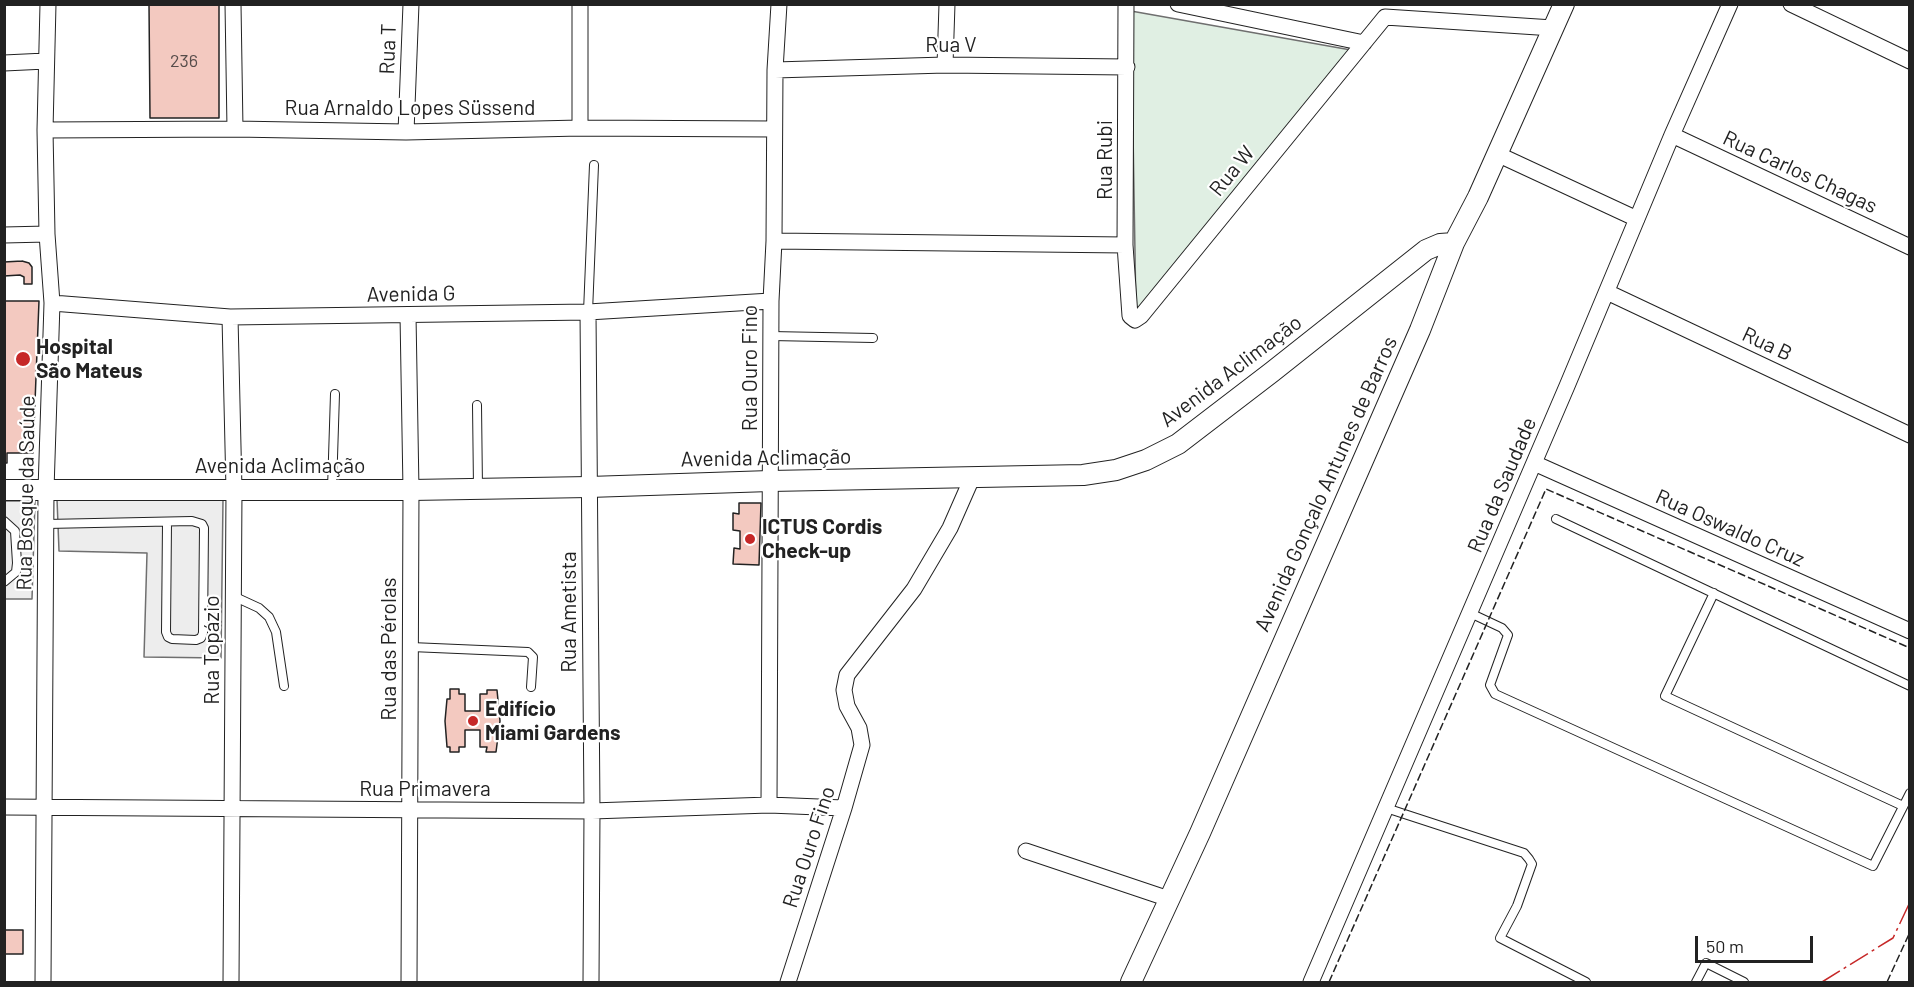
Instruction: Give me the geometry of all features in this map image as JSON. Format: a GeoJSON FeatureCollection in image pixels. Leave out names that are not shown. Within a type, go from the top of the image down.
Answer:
{"type":"FeatureCollection","features":[{"type":"Feature","properties":{"kind":"street","name":"Rua Bosque da Saúde"},"geometry":{"type":"LineString","coordinates":[[43,982],[46,490],[52,303],[47,234],[45,130],[48,4]]}},
{"type":"Feature","properties":{"kind":"street"},"geometry":{"type":"LineString","coordinates":[[233,4],[235,129]]}},
{"type":"Feature","properties":{"kind":"street","name":"Rua T"},"geometry":{"type":"LineString","coordinates":[[406,132],[411,4]]}},
{"type":"Feature","properties":{"kind":"street"},"geometry":{"type":"LineString","coordinates":[[580,4],[580,128]]}},
{"type":"Feature","properties":{"kind":"street","name":"Rua Ouro Fino"},"geometry":{"type":"LineString","coordinates":[[770,805],[771,301],[774,241],[775,70],[779,4]]}},
{"type":"Feature","properties":{"kind":"street"},"geometry":{"type":"LineString","coordinates":[[945,65],[947,4]]}},
{"type":"Feature","properties":{"kind":"street","name":"Rua Rubi"},"geometry":{"type":"LineString","coordinates":[[1126,4],[1125,245],[1130,316]]}},
{"type":"Feature","properties":{"kind":"street"},"geometry":{"type":"LineString","coordinates":[[1178,4],[1364,43],[1384,11],[1553,28]]}},
{"type":"Feature","properties":{"kind":"street","name":"Avenida Gonçalo Antunes de Barros"},"geometry":{"type":"LineString","coordinates":[[1131,982],[1200,833],[1406,363],[1454,243],[1497,154],[1564,4]]}},
{"type":"Feature","properties":{"kind":"street","name":"Rua da Saudade"},"geometry":{"type":"LineString","coordinates":[[1311,982],[1672,135],[1731,4]]}},
{"type":"Feature","properties":{"kind":"street"},"geometry":{"type":"LineString","coordinates":[[1791,4],[1910,61]]}},
{"type":"Feature","properties":{"kind":"street","name":"Rua W"},"geometry":{"type":"LineString","coordinates":[[1130,316],[1135,320],[1141,316],[1364,43]]}},
{"type":"Feature","properties":{"kind":"street"},"geometry":{"type":"LineString","coordinates":[[4,63],[46,61]]}},
{"type":"Feature","properties":{"kind":"street","name":"Rua V"},"geometry":{"type":"LineString","coordinates":[[775,70],[945,65],[1127,67]]}},
{"type":"Feature","properties":{"kind":"street","name":"Rua Arnaldo Lopes Süssend"},"geometry":{"type":"LineString","coordinates":[[45,130],[235,129],[406,132],[580,128],[774,129]]}},
{"type":"Feature","properties":{"kind":"street","name":"Rua Carlos Chagas"},"geometry":{"type":"LineString","coordinates":[[1672,135],[1910,247]]}},
{"type":"Feature","properties":{"kind":"street"},"geometry":{"type":"LineString","coordinates":[[1497,154],[1637,219]]}},
{"type":"Feature","properties":{"kind":"street"},"geometry":{"type":"LineString","coordinates":[[4,235],[47,234]]}},
{"type":"Feature","properties":{"kind":"street"},"geometry":{"type":"LineString","coordinates":[[774,241],[1125,245]]}},
{"type":"Feature","properties":{"kind":"street","name":"Avenida Aclimação"},"geometry":{"type":"LineString","coordinates":[[4,490],[478,489],[1083,475],[1116,470],[1146,460],[1178,444],[1426,250],[1440,244],[1454,243]]}},
{"type":"Feature","properties":{"kind":"street","name":"Rua B"},"geometry":{"type":"LineString","coordinates":[[1607,292],[1910,435]]}},
{"type":"Feature","properties":{"kind":"street","name":"Avenida G"},"geometry":{"type":"LineString","coordinates":[[52,303],[230,317],[588,312],[771,301]]}},
{"type":"Feature","properties":{"kind":"street","name":"Rua Ametista"},"geometry":{"type":"LineString","coordinates":[[588,312],[591,982]]}},
{"type":"Feature","properties":{"kind":"street","name":"Rua das Pérolas"},"geometry":{"type":"LineString","coordinates":[[408,315],[411,490],[409,982]]}},
{"type":"Feature","properties":{"kind":"street","name":"Rua Topázio"},"geometry":{"type":"LineString","coordinates":[[230,317],[234,490],[231,982]]}},
{"type":"Feature","properties":{"kind":"street","name":"Rua Oswaldo Cruz"},"geometry":{"type":"LineString","coordinates":[[1534,463],[1910,631]]}},
{"type":"Feature","properties":{"kind":"street","name":"Rua Ouro Fino"},"geometry":{"type":"LineString","coordinates":[[788,982],[862,745],[859,728],[847,706],[844,690],[847,675],[914,589],[950,528],[972,478]]}},
{"type":"Feature","properties":{"kind":"street","name":"Rua Primavera"},"geometry":{"type":"LineString","coordinates":[[4,807],[592,811],[770,805],[844,808]]}},
{"type":"Feature","properties":{"kind":"street"},"geometry":{"type":"LineString","coordinates":[[1026,851],[1169,899]]}},
{"type":"Feature","properties":{"kind":"lane"},"geometry":{"type":"LineString","coordinates":[[588,312],[594,165]]}},
{"type":"Feature","properties":{"kind":"lane"},"geometry":{"type":"LineString","coordinates":[[771,336],[873,339]]}},
{"type":"Feature","properties":{"kind":"lane"},"geometry":{"type":"LineString","coordinates":[[332,490],[335,394]]}},
{"type":"Feature","properties":{"kind":"lane"},"geometry":{"type":"LineString","coordinates":[[477,405],[478,489]]}},
{"type":"Feature","properties":{"kind":"lane"},"geometry":{"type":"LineString","coordinates":[[1556,519],[1910,686]]}},
{"type":"Feature","properties":{"kind":"lane"},"geometry":{"type":"LineString","coordinates":[[4,521],[15,531],[16,572],[4,582]]}},
{"type":"Feature","properties":{"kind":"lane"},"geometry":{"type":"LineString","coordinates":[[46,524],[192,521],[202,524],[204,528],[203,633],[201,638],[196,640],[172,639],[166,632],[167,523]]}},
{"type":"Feature","properties":{"kind":"lane"},"geometry":{"type":"LineString","coordinates":[[1714,593],[1665,696],[1903,806]]}},
{"type":"Feature","properties":{"kind":"lane"},"geometry":{"type":"LineString","coordinates":[[233,596],[259,608],[269,617],[276,632],[284,686]]}},
{"type":"Feature","properties":{"kind":"lane"},"geometry":{"type":"LineString","coordinates":[[1470,613],[1502,628],[1508,635],[1490,685],[1495,694],[1873,866],[1910,793]]}},
{"type":"Feature","properties":{"kind":"lane"},"geometry":{"type":"LineString","coordinates":[[411,647],[528,652],[533,657],[531,687]]}},
{"type":"Feature","properties":{"kind":"lane"},"geometry":{"type":"LineString","coordinates":[[1386,808],[1524,853],[1532,864],[1517,906],[1500,938],[1586,982]]}},
{"type":"Feature","properties":{"kind":"lane"},"geometry":{"type":"LineString","coordinates":[[1696,982],[1706,963],[1744,982]]}},
{"type":"Feature","properties":{"kind":"green space"},"geometry":{"type":"Polygon","coordinates":[[[1131,11],[1351,50],[1136,314],[1131,11]]]}},
{"type":"Feature","properties":{"kind":"shaded area"},"geometry":{"type":"Polygon","coordinates":[[[57,499],[223,500],[221,658],[144,657],[147,553],[59,551],[57,499]]]}},
{"type":"Feature","properties":{"kind":"shaded area"},"geometry":{"type":"Polygon","coordinates":[[[5,501],[35,501],[32,599],[5,599],[5,501]]]}},
{"type":"Feature","properties":{"kind":"building"},"geometry":{"type":"Polygon","coordinates":[[[149,4],[219,4],[219,118],[150,118],[149,4]]]}},
{"type":"Feature","properties":{"kind":"building"},"geometry":{"type":"Polygon","coordinates":[[[4,262],[29,263],[32,267],[32,284],[24,284],[24,277],[20,275],[4,276],[4,262]]]}},
{"type":"Feature","properties":{"kind":"building"},"geometry":{"type":"Polygon","coordinates":[[[4,301],[39,301],[33,453],[7,453],[7,463],[4,463],[4,301]]]}},
{"type":"Feature","properties":{"kind":"building","name":"ICTUS Cordis Check-up"},"geometry":{"type":"Polygon","coordinates":[[[739,503],[761,503],[759,565],[733,564],[734,548],[740,549],[740,531],[733,530],[733,513],[739,514],[739,503]]]}},
{"type":"Feature","properties":{"kind":"building","name":"Edifício Miami Gardens"},"geometry":{"type":"Polygon","coordinates":[[[450,689],[459,689],[459,694],[465,694],[465,711],[480,711],[480,694],[487,694],[487,690],[497,690],[500,721],[496,752],[486,752],[487,747],[480,747],[480,730],[465,730],[465,747],[459,747],[459,752],[450,752],[450,747],[447,747],[445,721],[450,689]]]}},
{"type":"Feature","properties":{"kind":"building"},"geometry":{"type":"Polygon","coordinates":[[[4,930],[23,930],[23,954],[4,954],[4,930]]]}},
{"type":"Feature","properties":{"kind":"fence"},"geometry":{"type":"LineString","coordinates":[[1329,982],[1546,489],[1910,648]]}},
{"type":"Feature","properties":{"kind":"fence"},"geometry":{"type":"LineString","coordinates":[[1887,982],[1910,932]]}},
{"type":"Feature","properties":{"kind":"power"},"geometry":{"type":"LineString","coordinates":[[1822,982],[1893,938],[1910,902]]}},
{"type":"Feature","properties":{"kind":"place","name":"Hospital São Mateus"},"geometry":{"type":"Point","coordinates":[23,359]}},
{"type":"Feature","properties":{"kind":"place","name":"ICTUS Cordis Check-up"},"geometry":{"type":"Point","coordinates":[750,539]}},
{"type":"Feature","properties":{"kind":"place","name":"Edifício Miami Gardens"},"geometry":{"type":"Point","coordinates":[473,721]}}]}
